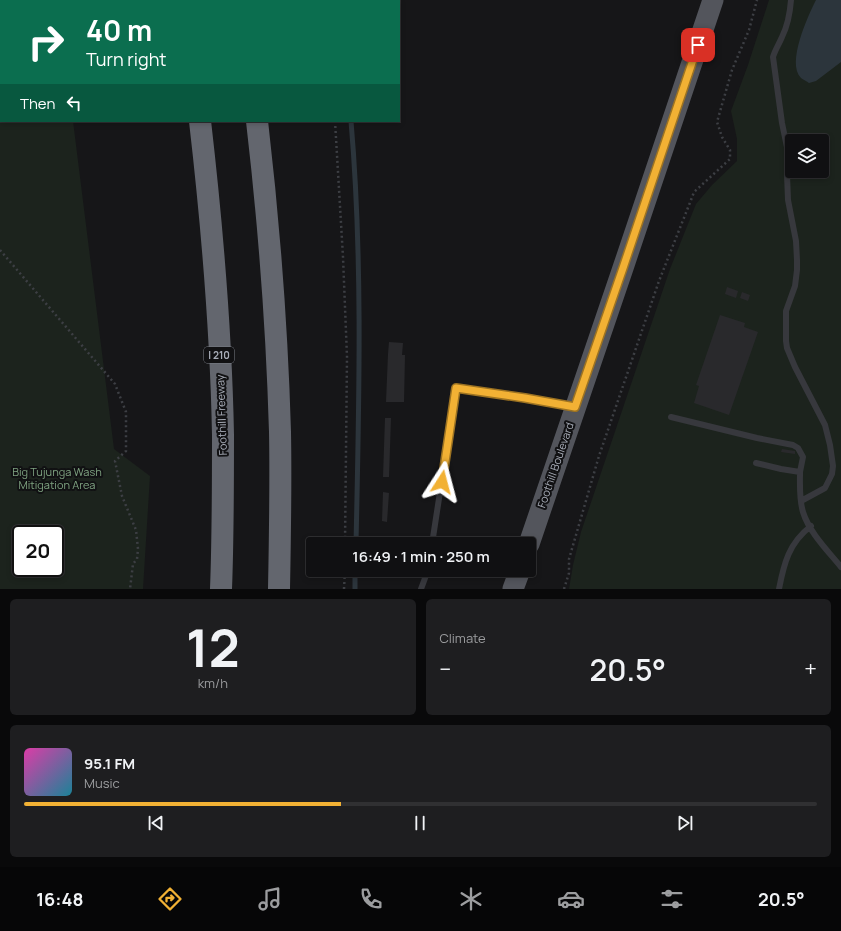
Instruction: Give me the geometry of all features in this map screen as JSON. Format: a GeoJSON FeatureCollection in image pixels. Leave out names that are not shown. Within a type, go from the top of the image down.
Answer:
{"type":"FeatureCollection","features":[{"type":"Feature","properties":{"kind":"highway","name":"Foothill Freeway"},"geometry":{"type":"LineString","coordinates":[[200,122],[216,289],[220,366],[223,449],[221,589]]}},
{"type":"Feature","properties":{"kind":"highway"},"geometry":{"type":"LineString","coordinates":[[257,122],[269,239],[278,364],[280,494],[278,589]]}},
{"type":"Feature","properties":{"kind":"main road","name":"Foothill Boulevard"},"geometry":{"type":"LineString","coordinates":[[531,537],[713,0]]}},
{"type":"Feature","properties":{"kind":"main road"},"geometry":{"type":"LineString","coordinates":[[513,589],[517,577]]}},
{"type":"Feature","properties":{"kind":"lane"},"geometry":{"type":"LineString","coordinates":[[791,0],[788,21],[773,57],[782,123],[789,156],[787,174],[788,200],[796,241],[797,260],[795,286],[786,311],[786,341],[795,367],[825,424],[833,466],[832,474],[825,488],[801,501]]}},
{"type":"Feature","properties":{"kind":"lane"},"geometry":{"type":"LineString","coordinates":[[433,537],[456,388],[575,407]]}},
{"type":"Feature","properties":{"kind":"lane"},"geometry":{"type":"LineString","coordinates":[[671,417],[757,438],[793,445],[798,448],[803,457],[800,472],[800,486],[801,501],[804,513],[823,546],[841,567]]}},
{"type":"Feature","properties":{"kind":"lane"},"geometry":{"type":"LineString","coordinates":[[756,463],[800,472]]}},
{"type":"Feature","properties":{"kind":"lane"},"geometry":{"type":"LineString","coordinates":[[779,589],[785,561],[792,547],[802,533],[811,526]]}},
{"type":"Feature","properties":{"kind":"lane"},"geometry":{"type":"LineString","coordinates":[[421,589],[425,577]]}},
{"type":"Feature","properties":{"kind":"path"},"geometry":{"type":"LineString","coordinates":[[564,589],[569,573],[569,558],[597,463],[659,281],[694,192],[730,159],[730,150],[722,137],[717,122],[732,70],[749,30],[757,0]]}},
{"type":"Feature","properties":{"kind":"path"},"geometry":{"type":"LineString","coordinates":[[335,122],[344,257],[347,357],[346,537]]}},
{"type":"Feature","properties":{"kind":"path"},"geometry":{"type":"LineString","coordinates":[[0,250],[115,384],[126,412],[126,451],[115,461],[122,496],[136,530],[138,549],[137,559],[132,564],[130,589]]}},
{"type":"Feature","properties":{"kind":"path"},"geometry":{"type":"LineString","coordinates":[[344,589],[345,577]]}},
{"type":"Feature","properties":{"kind":"green space"},"geometry":{"type":"Polygon","coordinates":[[[769,0],[841,0],[841,589],[569,589],[581,532],[670,269],[696,204],[712,185],[737,161],[737,139],[731,111],[769,0]]]}},
{"type":"Feature","properties":{"kind":"green space","name":"Big Tujunga Wash Mitigation Area"},"geometry":{"type":"Polygon","coordinates":[[[0,122],[73,122],[114,449],[150,476],[143,589],[0,589],[0,122]]]}},
{"type":"Feature","properties":{"kind":"shaded area"},"geometry":{"type":"Polygon","coordinates":[[[816,0],[841,0],[841,62],[816,81],[809,83],[801,78],[797,71],[796,62],[800,39],[816,0]]]}},
{"type":"Feature","properties":{"kind":"building"},"geometry":{"type":"Polygon","coordinates":[[[727,287],[738,291],[736,298],[725,294],[727,287]]]}},
{"type":"Feature","properties":{"kind":"building"},"geometry":{"type":"Polygon","coordinates":[[[742,292],[750,295],[748,301],[740,298],[742,292]]]}},
{"type":"Feature","properties":{"kind":"building"},"geometry":{"type":"Polygon","coordinates":[[[720,315],[745,323],[744,327],[758,332],[729,415],[694,403],[699,386],[696,385],[720,315]]]}},
{"type":"Feature","properties":{"kind":"building"},"geometry":{"type":"Polygon","coordinates":[[[389,342],[403,343],[402,355],[405,355],[404,402],[386,402],[389,342]]]}},
{"type":"Feature","properties":{"kind":"building"},"geometry":{"type":"Polygon","coordinates":[[[385,418],[391,418],[389,477],[383,477],[385,418]]]}},
{"type":"Feature","properties":{"kind":"building"},"geometry":{"type":"Polygon","coordinates":[[[782,449],[795,451],[795,454],[781,452],[782,449]]]}},
{"type":"Feature","properties":{"kind":"building"},"geometry":{"type":"Polygon","coordinates":[[[383,492],[389,493],[387,522],[382,521],[383,492]]]}},
{"type":"Feature","properties":{"kind":"waterway"},"geometry":{"type":"LineString","coordinates":[[351,122],[355,174],[359,280],[356,537]]}},
{"type":"Feature","properties":{"kind":"waterway"},"geometry":{"type":"LineString","coordinates":[[355,577],[355,589]]}},
{"type":"Feature","properties":{"kind":"route"},"geometry":{"type":"LineString","coordinates":[[442,482],[456,388],[575,407],[698,45]]}}]}
